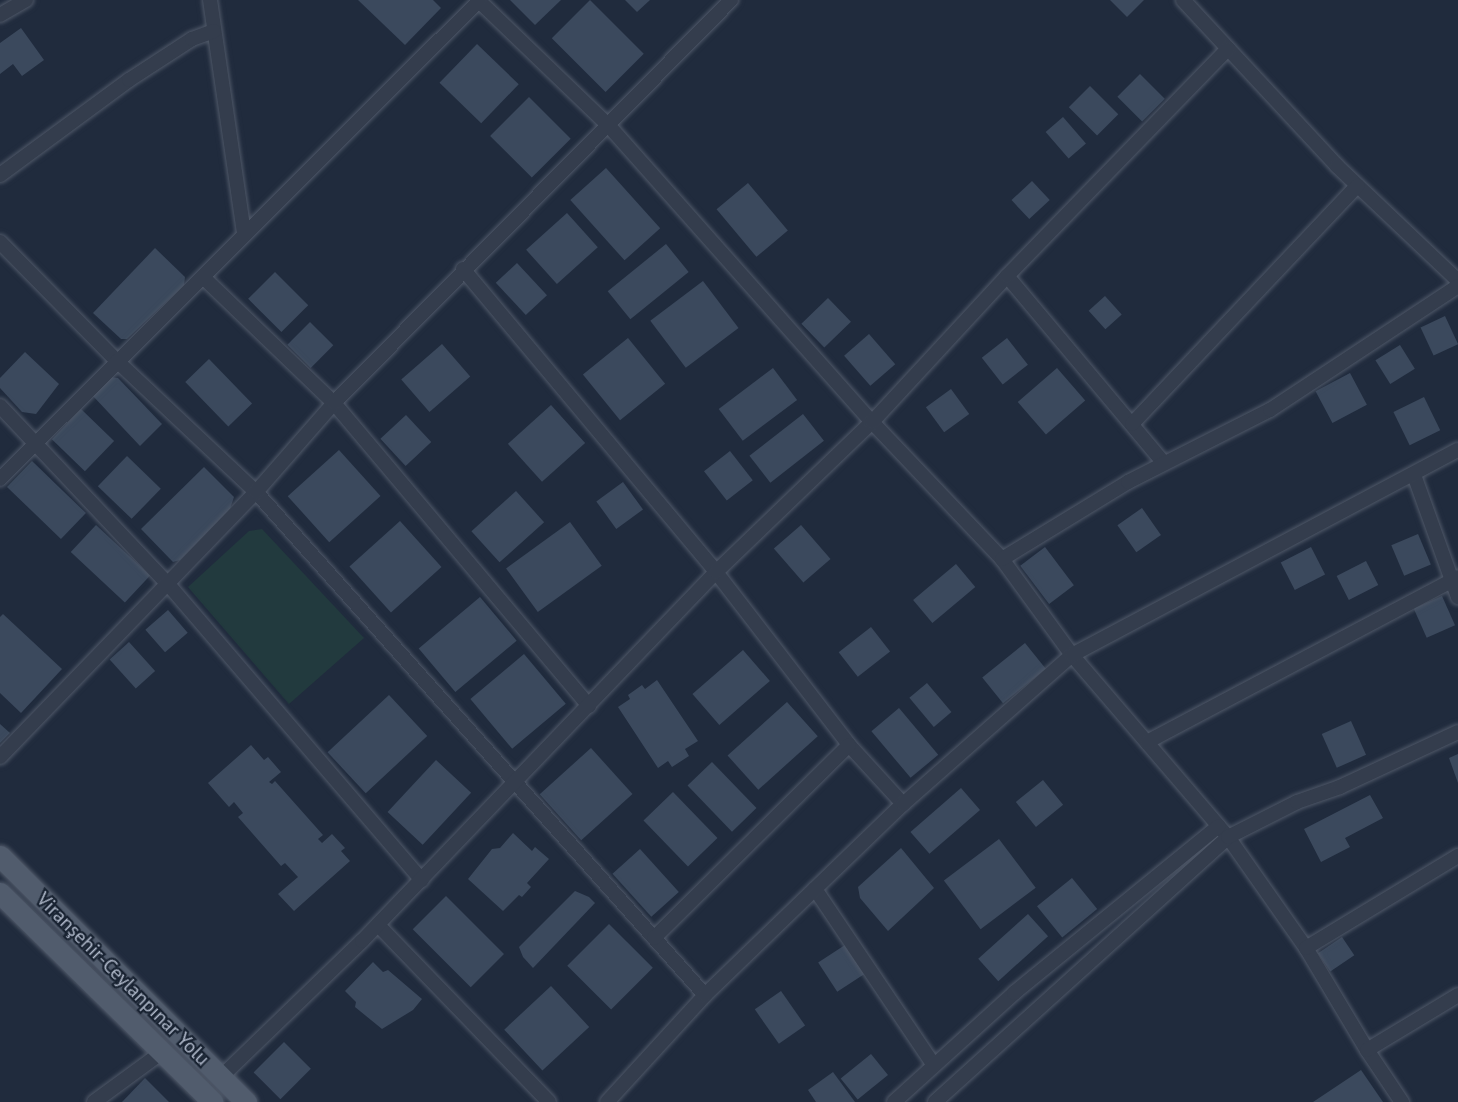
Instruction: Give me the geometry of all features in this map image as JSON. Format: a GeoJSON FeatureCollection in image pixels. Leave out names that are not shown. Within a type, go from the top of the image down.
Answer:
{"type":"FeatureCollection","features":[{"type":"Feature","properties":{"kind":"main road","name":"Viranşehir-Ceylanpınar Yolu"},"geometry":{"type":"LineString","coordinates":[[0,856],[246,1102]]}},
{"type":"Feature","properties":{"kind":"main road","name":"Viranşehir-Ceylanpınar Yolu"},"geometry":{"type":"LineString","coordinates":[[0,892],[213,1102]]}},
{"type":"Feature","properties":{"kind":"street"},"geometry":{"type":"LineString","coordinates":[[0,15],[26,0]]}},
{"type":"Feature","properties":{"kind":"street"},"geometry":{"type":"LineString","coordinates":[[210,0],[244,233]]}},
{"type":"Feature","properties":{"kind":"street"},"geometry":{"type":"LineString","coordinates":[[0,757],[256,492],[333,403],[731,0]]}},
{"type":"Feature","properties":{"kind":"street"},"geometry":{"type":"LineString","coordinates":[[1184,0],[1357,186],[1458,281]]}},
{"type":"Feature","properties":{"kind":"street"},"geometry":{"type":"LineString","coordinates":[[0,479],[34,442],[204,278],[244,233],[478,1],[609,126],[872,422],[1002,559],[1072,655],[1224,832],[1305,948],[1366,1050],[1402,1102]]}},
{"type":"Feature","properties":{"kind":"street"},"geometry":{"type":"LineString","coordinates":[[0,175],[129,80],[192,39],[214,31]]}},
{"type":"Feature","properties":{"kind":"street"},"geometry":{"type":"LineString","coordinates":[[221,1077],[378,926],[716,572],[872,422],[1007,276],[1228,49]]}},
{"type":"Feature","properties":{"kind":"street"},"geometry":{"type":"LineString","coordinates":[[1132,424],[1357,186]]}},
{"type":"Feature","properties":{"kind":"street"},"geometry":{"type":"LineString","coordinates":[[0,242],[117,361],[256,492],[705,995]]}},
{"type":"Feature","properties":{"kind":"street"},"geometry":{"type":"LineString","coordinates":[[463,269],[716,572],[849,745],[903,804]]}},
{"type":"Feature","properties":{"kind":"street"},"geometry":{"type":"LineString","coordinates":[[1007,276],[1164,463]]}},
{"type":"Feature","properties":{"kind":"street"},"geometry":{"type":"LineString","coordinates":[[204,278],[333,403],[589,706]]}},
{"type":"Feature","properties":{"kind":"street"},"geometry":{"type":"LineString","coordinates":[[1002,559],[1128,482],[1270,410],[1458,286]]}},
{"type":"Feature","properties":{"kind":"street"},"geometry":{"type":"LineString","coordinates":[[0,406],[168,584],[422,879]]}},
{"type":"Feature","properties":{"kind":"street"},"geometry":{"type":"LineString","coordinates":[[607,1102],[705,995],[903,804],[1072,655],[1458,450]]}},
{"type":"Feature","properties":{"kind":"street"},"geometry":{"type":"LineString","coordinates":[[1414,475],[1454,578],[1458,597]]}},
{"type":"Feature","properties":{"kind":"street"},"geometry":{"type":"LineString","coordinates":[[1147,742],[1454,578]]}},
{"type":"Feature","properties":{"kind":"street"},"geometry":{"type":"LineString","coordinates":[[894,1102],[933,1064],[1014,993],[1224,832],[1340,787],[1458,732]]}},
{"type":"Feature","properties":{"kind":"street"},"geometry":{"type":"LineString","coordinates":[[654,938],[849,745]]}},
{"type":"Feature","properties":{"kind":"street"},"geometry":{"type":"LineString","coordinates":[[935,1102],[1224,832]]}},
{"type":"Feature","properties":{"kind":"street"},"geometry":{"type":"LineString","coordinates":[[1305,948],[1458,856]]}},
{"type":"Feature","properties":{"kind":"street"},"geometry":{"type":"LineString","coordinates":[[815,889],[933,1064]]}},
{"type":"Feature","properties":{"kind":"street"},"geometry":{"type":"LineString","coordinates":[[378,926],[549,1102]]}},
{"type":"Feature","properties":{"kind":"street"},"geometry":{"type":"LineString","coordinates":[[1366,1050],[1458,995]]}},
{"type":"Feature","properties":{"kind":"street"},"geometry":{"type":"LineString","coordinates":[[94,1102],[162,1052]]}},
{"type":"Feature","properties":{"kind":"green space"},"geometry":{"type":"Polygon","coordinates":[[[262,529],[364,638],[289,704],[188,587],[249,531],[262,529]]]}},
{"type":"Feature","properties":{"kind":"building"},"geometry":{"type":"Polygon","coordinates":[[[358,0],[433,0],[441,8],[405,45],[358,0]]]}},
{"type":"Feature","properties":{"kind":"building"},"geometry":{"type":"Polygon","coordinates":[[[510,0],[561,0],[535,25],[510,0]]]}},
{"type":"Feature","properties":{"kind":"building"},"geometry":{"type":"Polygon","coordinates":[[[590,0],[644,54],[606,92],[552,38],[590,0]]]}},
{"type":"Feature","properties":{"kind":"building"},"geometry":{"type":"Polygon","coordinates":[[[625,0],[650,0],[637,12],[625,0]]]}},
{"type":"Feature","properties":{"kind":"building"},"geometry":{"type":"Polygon","coordinates":[[[1110,0],[1144,0],[1127,17],[1110,0]]]}},
{"type":"Feature","properties":{"kind":"building"},"geometry":{"type":"Polygon","coordinates":[[[21,28],[44,60],[22,76],[13,64],[0,74],[0,43],[21,28]]]}},
{"type":"Feature","properties":{"kind":"building"},"geometry":{"type":"Polygon","coordinates":[[[477,44],[519,84],[481,123],[439,83],[477,44]]]}},
{"type":"Feature","properties":{"kind":"building"},"geometry":{"type":"Polygon","coordinates":[[[1140,74],[1165,99],[1142,121],[1117,97],[1140,74]]]}},
{"type":"Feature","properties":{"kind":"building"},"geometry":{"type":"Polygon","coordinates":[[[1090,86],[1118,114],[1097,135],[1069,107],[1090,86]]]}},
{"type":"Feature","properties":{"kind":"building"},"geometry":{"type":"Polygon","coordinates":[[[529,97],[571,139],[532,178],[490,136],[529,97]]]}},
{"type":"Feature","properties":{"kind":"building"},"geometry":{"type":"Polygon","coordinates":[[[1063,117],[1086,143],[1069,159],[1046,132],[1063,117]]]}},
{"type":"Feature","properties":{"kind":"building"},"geometry":{"type":"Polygon","coordinates":[[[606,168],[660,228],[625,260],[570,200],[606,168]]]}},
{"type":"Feature","properties":{"kind":"building"},"geometry":{"type":"Polygon","coordinates":[[[1032,181],[1050,200],[1029,219],[1012,200],[1032,181]]]}},
{"type":"Feature","properties":{"kind":"building"},"geometry":{"type":"Polygon","coordinates":[[[748,183],[788,230],[756,257],[717,209],[748,183]]]}},
{"type":"Feature","properties":{"kind":"building"},"geometry":{"type":"Polygon","coordinates":[[[567,213],[598,247],[557,284],[526,250],[567,213]]]}},
{"type":"Feature","properties":{"kind":"building"},"geometry":{"type":"Polygon","coordinates":[[[666,244],[689,272],[630,319],[608,291],[666,244]]]}},
{"type":"Feature","properties":{"kind":"building"},"geometry":{"type":"Polygon","coordinates":[[[155,248],[185,277],[184,285],[127,339],[121,339],[93,313],[155,248]]]}},
{"type":"Feature","properties":{"kind":"building"},"geometry":{"type":"Polygon","coordinates":[[[517,263],[547,295],[526,315],[496,283],[517,263]]]}},
{"type":"Feature","properties":{"kind":"building"},"geometry":{"type":"Polygon","coordinates":[[[275,272],[308,305],[281,332],[248,299],[275,272]]]}},
{"type":"Feature","properties":{"kind":"building"},"geometry":{"type":"Polygon","coordinates":[[[703,281],[739,328],[686,368],[650,321],[703,281]]]}},
{"type":"Feature","properties":{"kind":"building"},"geometry":{"type":"Polygon","coordinates":[[[1105,296],[1122,315],[1105,329],[1089,311],[1105,296]]]}},
{"type":"Feature","properties":{"kind":"building"},"geometry":{"type":"Polygon","coordinates":[[[828,298],[851,322],[824,347],[801,324],[828,298]]]}},
{"type":"Feature","properties":{"kind":"building"},"geometry":{"type":"Polygon","coordinates":[[[1445,316],[1458,344],[1434,356],[1421,327],[1445,316]]]}},
{"type":"Feature","properties":{"kind":"building"},"geometry":{"type":"Polygon","coordinates":[[[310,322],[333,345],[311,368],[287,345],[310,322]]]}},
{"type":"Feature","properties":{"kind":"building"},"geometry":{"type":"Polygon","coordinates":[[[869,334],[895,364],[870,386],[844,356],[869,334]]]}},
{"type":"Feature","properties":{"kind":"building"},"geometry":{"type":"Polygon","coordinates":[[[628,338],[665,384],[620,420],[583,375],[628,338]]]}},
{"type":"Feature","properties":{"kind":"building"},"geometry":{"type":"Polygon","coordinates":[[[1007,338],[1028,365],[1003,384],[982,358],[1007,338]]]}},
{"type":"Feature","properties":{"kind":"building"},"geometry":{"type":"Polygon","coordinates":[[[442,344],[470,376],[429,412],[401,379],[442,344]]]}},
{"type":"Feature","properties":{"kind":"building"},"geometry":{"type":"Polygon","coordinates":[[[1400,345],[1415,369],[1390,384],[1375,360],[1400,345]]]}},
{"type":"Feature","properties":{"kind":"building"},"geometry":{"type":"Polygon","coordinates":[[[25,352],[59,384],[36,414],[22,412],[0,388],[0,378],[25,352]]]}},
{"type":"Feature","properties":{"kind":"building"},"geometry":{"type":"Polygon","coordinates":[[[209,359],[252,404],[228,427],[185,382],[209,359]]]}},
{"type":"Feature","properties":{"kind":"building"},"geometry":{"type":"Polygon","coordinates":[[[773,368],[797,400],[743,441],[719,409],[773,368]]]}},
{"type":"Feature","properties":{"kind":"building"},"geometry":{"type":"Polygon","coordinates":[[[1057,368],[1085,400],[1046,435],[1018,402],[1057,368]]]}},
{"type":"Feature","properties":{"kind":"building"},"geometry":{"type":"Polygon","coordinates":[[[1350,373],[1367,405],[1332,423],[1316,391],[1350,373]]]}},
{"type":"Feature","properties":{"kind":"building"},"geometry":{"type":"Polygon","coordinates":[[[110,377],[118,378],[162,424],[140,446],[92,395],[110,377]]]}},
{"type":"Feature","properties":{"kind":"building"},"geometry":{"type":"Polygon","coordinates":[[[951,389],[969,414],[944,432],[926,407],[951,389]]]}},
{"type":"Feature","properties":{"kind":"building"},"geometry":{"type":"Polygon","coordinates":[[[1424,397],[1440,430],[1410,445],[1393,412],[1424,397]]]}},
{"type":"Feature","properties":{"kind":"building"},"geometry":{"type":"Polygon","coordinates":[[[551,405],[585,443],[542,482],[508,444],[551,405]]]}},
{"type":"Feature","properties":{"kind":"building"},"geometry":{"type":"Polygon","coordinates":[[[81,409],[114,441],[85,471],[52,439],[81,409]]]}},
{"type":"Feature","properties":{"kind":"building"},"geometry":{"type":"Polygon","coordinates":[[[803,414],[824,441],[770,483],[749,456],[803,414]]]}},
{"type":"Feature","properties":{"kind":"building"},"geometry":{"type":"Polygon","coordinates":[[[406,415],[431,442],[406,466],[380,439],[406,415]]]}},
{"type":"Feature","properties":{"kind":"building"},"geometry":{"type":"Polygon","coordinates":[[[339,450],[380,496],[329,542],[288,496],[339,450]]]}},
{"type":"Feature","properties":{"kind":"building"},"geometry":{"type":"Polygon","coordinates":[[[730,451],[753,480],[727,500],[704,471],[730,451]]]}},
{"type":"Feature","properties":{"kind":"building"},"geometry":{"type":"Polygon","coordinates":[[[127,456],[161,489],[132,519],[98,486],[127,456]]]}},
{"type":"Feature","properties":{"kind":"building"},"geometry":{"type":"Polygon","coordinates":[[[32,461],[86,513],[61,539],[7,487],[32,461]]]}},
{"type":"Feature","properties":{"kind":"building"},"geometry":{"type":"Polygon","coordinates":[[[204,467],[234,497],[230,509],[180,560],[173,562],[141,529],[204,467]]]}},
{"type":"Feature","properties":{"kind":"building"},"geometry":{"type":"Polygon","coordinates":[[[623,482],[643,510],[616,529],[596,501],[623,482]]]}},
{"type":"Feature","properties":{"kind":"building"},"geometry":{"type":"Polygon","coordinates":[[[516,491],[544,522],[500,562],[471,531],[516,491]]]}},
{"type":"Feature","properties":{"kind":"building"},"geometry":{"type":"Polygon","coordinates":[[[1142,508],[1161,535],[1136,552],[1117,525],[1142,508]]]}},
{"type":"Feature","properties":{"kind":"building"},"geometry":{"type":"Polygon","coordinates":[[[400,521],[441,567],[391,613],[349,567],[400,521]]]}},
{"type":"Feature","properties":{"kind":"building"},"geometry":{"type":"Polygon","coordinates":[[[570,522],[602,566],[538,612],[506,568],[570,522]]]}},
{"type":"Feature","properties":{"kind":"building"},"geometry":{"type":"Polygon","coordinates":[[[96,525],[150,575],[125,603],[71,552],[96,525]]]}},
{"type":"Feature","properties":{"kind":"building"},"geometry":{"type":"Polygon","coordinates":[[[801,525],[831,559],[803,583],[774,549],[801,525]]]}},
{"type":"Feature","properties":{"kind":"building"},"geometry":{"type":"Polygon","coordinates":[[[1418,534],[1431,564],[1404,576],[1391,545],[1418,534]]]}},
{"type":"Feature","properties":{"kind":"building"},"geometry":{"type":"Polygon","coordinates":[[[1045,547],[1074,585],[1049,604],[1020,566],[1045,547]]]}},
{"type":"Feature","properties":{"kind":"building"},"geometry":{"type":"Polygon","coordinates":[[[1311,547],[1325,575],[1295,590],[1281,562],[1311,547]]]}},
{"type":"Feature","properties":{"kind":"building"},"geometry":{"type":"Polygon","coordinates":[[[1366,561],[1378,585],[1349,600],[1337,576],[1366,561]]]}},
{"type":"Feature","properties":{"kind":"building"},"geometry":{"type":"Polygon","coordinates":[[[956,564],[975,587],[932,623],[913,600],[956,564]]]}},
{"type":"Feature","properties":{"kind":"building"},"geometry":{"type":"Polygon","coordinates":[[[1442,596],[1455,625],[1427,638],[1414,609],[1442,596]]]}},
{"type":"Feature","properties":{"kind":"building"},"geometry":{"type":"Polygon","coordinates":[[[480,597],[517,641],[455,692],[419,648],[480,597]]]}},
{"type":"Feature","properties":{"kind":"building"},"geometry":{"type":"Polygon","coordinates":[[[168,610],[188,633],[165,652],[145,630],[168,610]]]}},
{"type":"Feature","properties":{"kind":"building"},"geometry":{"type":"Polygon","coordinates":[[[3,614],[62,669],[21,713],[0,693],[0,617],[3,614]]]}},
{"type":"Feature","properties":{"kind":"building"},"geometry":{"type":"Polygon","coordinates":[[[871,627],[890,651],[858,677],[839,652],[871,627]]]}},
{"type":"Feature","properties":{"kind":"building"},"geometry":{"type":"Polygon","coordinates":[[[129,642],[155,671],[136,688],[110,659],[129,642]]]}},
{"type":"Feature","properties":{"kind":"building"},"geometry":{"type":"Polygon","coordinates":[[[1025,643],[1046,669],[1003,703],[982,678],[1025,643]]]}},
{"type":"Feature","properties":{"kind":"building"},"geometry":{"type":"Polygon","coordinates":[[[743,650],[770,681],[719,725],[692,694],[743,650]]]}},
{"type":"Feature","properties":{"kind":"building"},"geometry":{"type":"Polygon","coordinates":[[[524,654],[566,704],[512,749],[470,699],[524,654]]]}},
{"type":"Feature","properties":{"kind":"building"},"geometry":{"type":"Polygon","coordinates":[[[657,680],[698,741],[685,749],[689,756],[672,767],[668,761],[658,768],[618,707],[630,699],[628,695],[642,685],[645,689],[657,680]]]}},
{"type":"Feature","properties":{"kind":"building"},"geometry":{"type":"Polygon","coordinates":[[[927,683],[951,712],[934,727],[909,698],[927,683]]]}},
{"type":"Feature","properties":{"kind":"building"},"geometry":{"type":"Polygon","coordinates":[[[389,695],[427,736],[366,793],[328,752],[389,695]]]}},
{"type":"Feature","properties":{"kind":"building"},"geometry":{"type":"Polygon","coordinates":[[[787,702],[818,736],[758,790],[728,756],[787,702]]]}},
{"type":"Feature","properties":{"kind":"building"},"geometry":{"type":"Polygon","coordinates":[[[899,708],[938,755],[911,778],[871,731],[899,708]]]}},
{"type":"Feature","properties":{"kind":"building"},"geometry":{"type":"Polygon","coordinates":[[[1351,721],[1366,755],[1337,768],[1322,734],[1351,721]]]}},
{"type":"Feature","properties":{"kind":"building"},"geometry":{"type":"Polygon","coordinates":[[[0,724],[10,733],[0,743],[0,724]]]}},
{"type":"Feature","properties":{"kind":"building"},"geometry":{"type":"Polygon","coordinates":[[[251,745],[264,760],[268,757],[281,772],[269,782],[272,784],[275,781],[323,835],[318,839],[322,843],[332,834],[345,848],[341,851],[350,861],[294,911],[278,894],[298,877],[285,863],[281,866],[238,817],[243,813],[234,802],[229,807],[208,783],[251,745]]]}},
{"type":"Feature","properties":{"kind":"building"},"geometry":{"type":"Polygon","coordinates":[[[591,748],[632,794],[581,840],[540,794],[591,748]]]}},
{"type":"Feature","properties":{"kind":"building"},"geometry":{"type":"Polygon","coordinates":[[[1458,754],[1458,783],[1449,758],[1458,754]]]}},
{"type":"Feature","properties":{"kind":"building"},"geometry":{"type":"Polygon","coordinates":[[[436,760],[471,793],[423,845],[388,812],[436,760]]]}},
{"type":"Feature","properties":{"kind":"building"},"geometry":{"type":"Polygon","coordinates":[[[712,762],[756,808],[732,832],[688,786],[712,762]]]}},
{"type":"Feature","properties":{"kind":"building"},"geometry":{"type":"Polygon","coordinates":[[[1043,780],[1063,805],[1036,827],[1016,802],[1043,780]]]}},
{"type":"Feature","properties":{"kind":"building"},"geometry":{"type":"Polygon","coordinates":[[[961,788],[980,810],[929,854],[910,832],[961,788]]]}},
{"type":"Feature","properties":{"kind":"building"},"geometry":{"type":"Polygon","coordinates":[[[673,792],[717,838],[688,867],[644,820],[673,792]]]}},
{"type":"Feature","properties":{"kind":"building"},"geometry":{"type":"Polygon","coordinates":[[[1370,795],[1383,818],[1345,838],[1350,847],[1321,862],[1304,829],[1370,795]]]}},
{"type":"Feature","properties":{"kind":"building"},"geometry":{"type":"Polygon","coordinates":[[[513,833],[532,851],[535,847],[549,859],[527,883],[531,887],[503,911],[468,879],[492,849],[500,848],[513,833]]]}},
{"type":"Feature","properties":{"kind":"building"},"geometry":{"type":"Polygon","coordinates":[[[999,839],[1036,888],[981,929],[944,881],[999,839]]]}},
{"type":"Feature","properties":{"kind":"building"},"geometry":{"type":"Polygon","coordinates":[[[901,848],[934,888],[888,931],[860,898],[858,887],[901,848]]]}},
{"type":"Feature","properties":{"kind":"building"},"geometry":{"type":"Polygon","coordinates":[[[640,849],[679,892],[651,917],[613,874],[640,849]]]}},
{"type":"Feature","properties":{"kind":"building"},"geometry":{"type":"Polygon","coordinates":[[[1072,878],[1097,909],[1062,937],[1037,906],[1072,878]]]}},
{"type":"Feature","properties":{"kind":"building"},"geometry":{"type":"Polygon","coordinates":[[[575,891],[589,897],[595,903],[533,968],[523,957],[519,947],[575,891]]]}},
{"type":"Feature","properties":{"kind":"building"},"geometry":{"type":"Polygon","coordinates":[[[446,896],[504,954],[471,987],[413,929],[446,896]]]}},
{"type":"Feature","properties":{"kind":"building"},"geometry":{"type":"Polygon","coordinates":[[[1028,914],[1048,936],[998,981],[978,959],[1028,914]]]}},
{"type":"Feature","properties":{"kind":"building"},"geometry":{"type":"Polygon","coordinates":[[[609,924],[653,968],[611,1010],[567,966],[609,924]]]}},
{"type":"Feature","properties":{"kind":"building"},"geometry":{"type":"Polygon","coordinates":[[[1342,937],[1354,955],[1330,971],[1318,953],[1342,937]]]}},
{"type":"Feature","properties":{"kind":"building"},"geometry":{"type":"Polygon","coordinates":[[[845,945],[864,974],[837,992],[818,962],[845,945]]]}},
{"type":"Feature","properties":{"kind":"building"},"geometry":{"type":"Polygon","coordinates":[[[373,962],[383,972],[388,970],[422,999],[413,1010],[382,1029],[355,1007],[356,1002],[345,991],[373,962]]]}},
{"type":"Feature","properties":{"kind":"building"},"geometry":{"type":"Polygon","coordinates":[[[551,986],[589,1027],[542,1071],[504,1030],[551,986]]]}},
{"type":"Feature","properties":{"kind":"building"},"geometry":{"type":"Polygon","coordinates":[[[781,991],[805,1025],[779,1044],[755,1009],[781,991]]]}},
{"type":"Feature","properties":{"kind":"building"},"geometry":{"type":"Polygon","coordinates":[[[284,1042],[311,1069],[280,1099],[254,1072],[284,1042]]]}},
{"type":"Feature","properties":{"kind":"building"},"geometry":{"type":"Polygon","coordinates":[[[871,1054],[888,1075],[858,1100],[841,1079],[871,1054]]]}},
{"type":"Feature","properties":{"kind":"building"},"geometry":{"type":"Polygon","coordinates":[[[1361,1070],[1383,1102],[1313,1102],[1361,1070]]]}},
{"type":"Feature","properties":{"kind":"building"},"geometry":{"type":"Polygon","coordinates":[[[833,1072],[855,1102],[816,1102],[808,1090],[833,1072]]]}},
{"type":"Feature","properties":{"kind":"building"},"geometry":{"type":"Polygon","coordinates":[[[145,1078],[169,1102],[122,1102],[145,1078]]]}}]}
